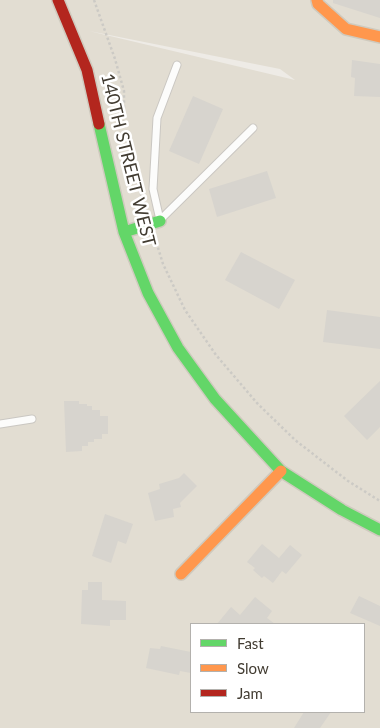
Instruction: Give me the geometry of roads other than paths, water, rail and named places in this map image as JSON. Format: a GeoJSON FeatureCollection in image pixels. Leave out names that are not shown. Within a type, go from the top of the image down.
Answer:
{"type":"FeatureCollection","features":[{"type":"Feature","properties":{"kind":"street","name":"140TH STREET WEST"},"geometry":{"type":"LineString","coordinates":[[58,0],[87,70],[124,232],[148,293],[178,348],[215,399],[281,470],[342,510],[380,530]]}},
{"type":"Feature","properties":{"kind":"street"},"geometry":{"type":"LineString","coordinates":[[317,0],[318,4],[346,29],[380,37]]}},
{"type":"Feature","properties":{"kind":"street"},"geometry":{"type":"LineString","coordinates":[[124,232],[155,222]]}},
{"type":"Feature","properties":{"kind":"street"},"geometry":{"type":"LineString","coordinates":[[181,574],[281,470]]}},
{"type":"Feature","properties":{"kind":"lane"},"geometry":{"type":"LineString","coordinates":[[155,222],[153,189],[157,118],[177,65]]}},
{"type":"Feature","properties":{"kind":"lane"},"geometry":{"type":"LineString","coordinates":[[155,222],[253,128]]}},
{"type":"Feature","properties":{"kind":"lane"},"geometry":{"type":"LineString","coordinates":[[0,424],[32,419]]}}]}
